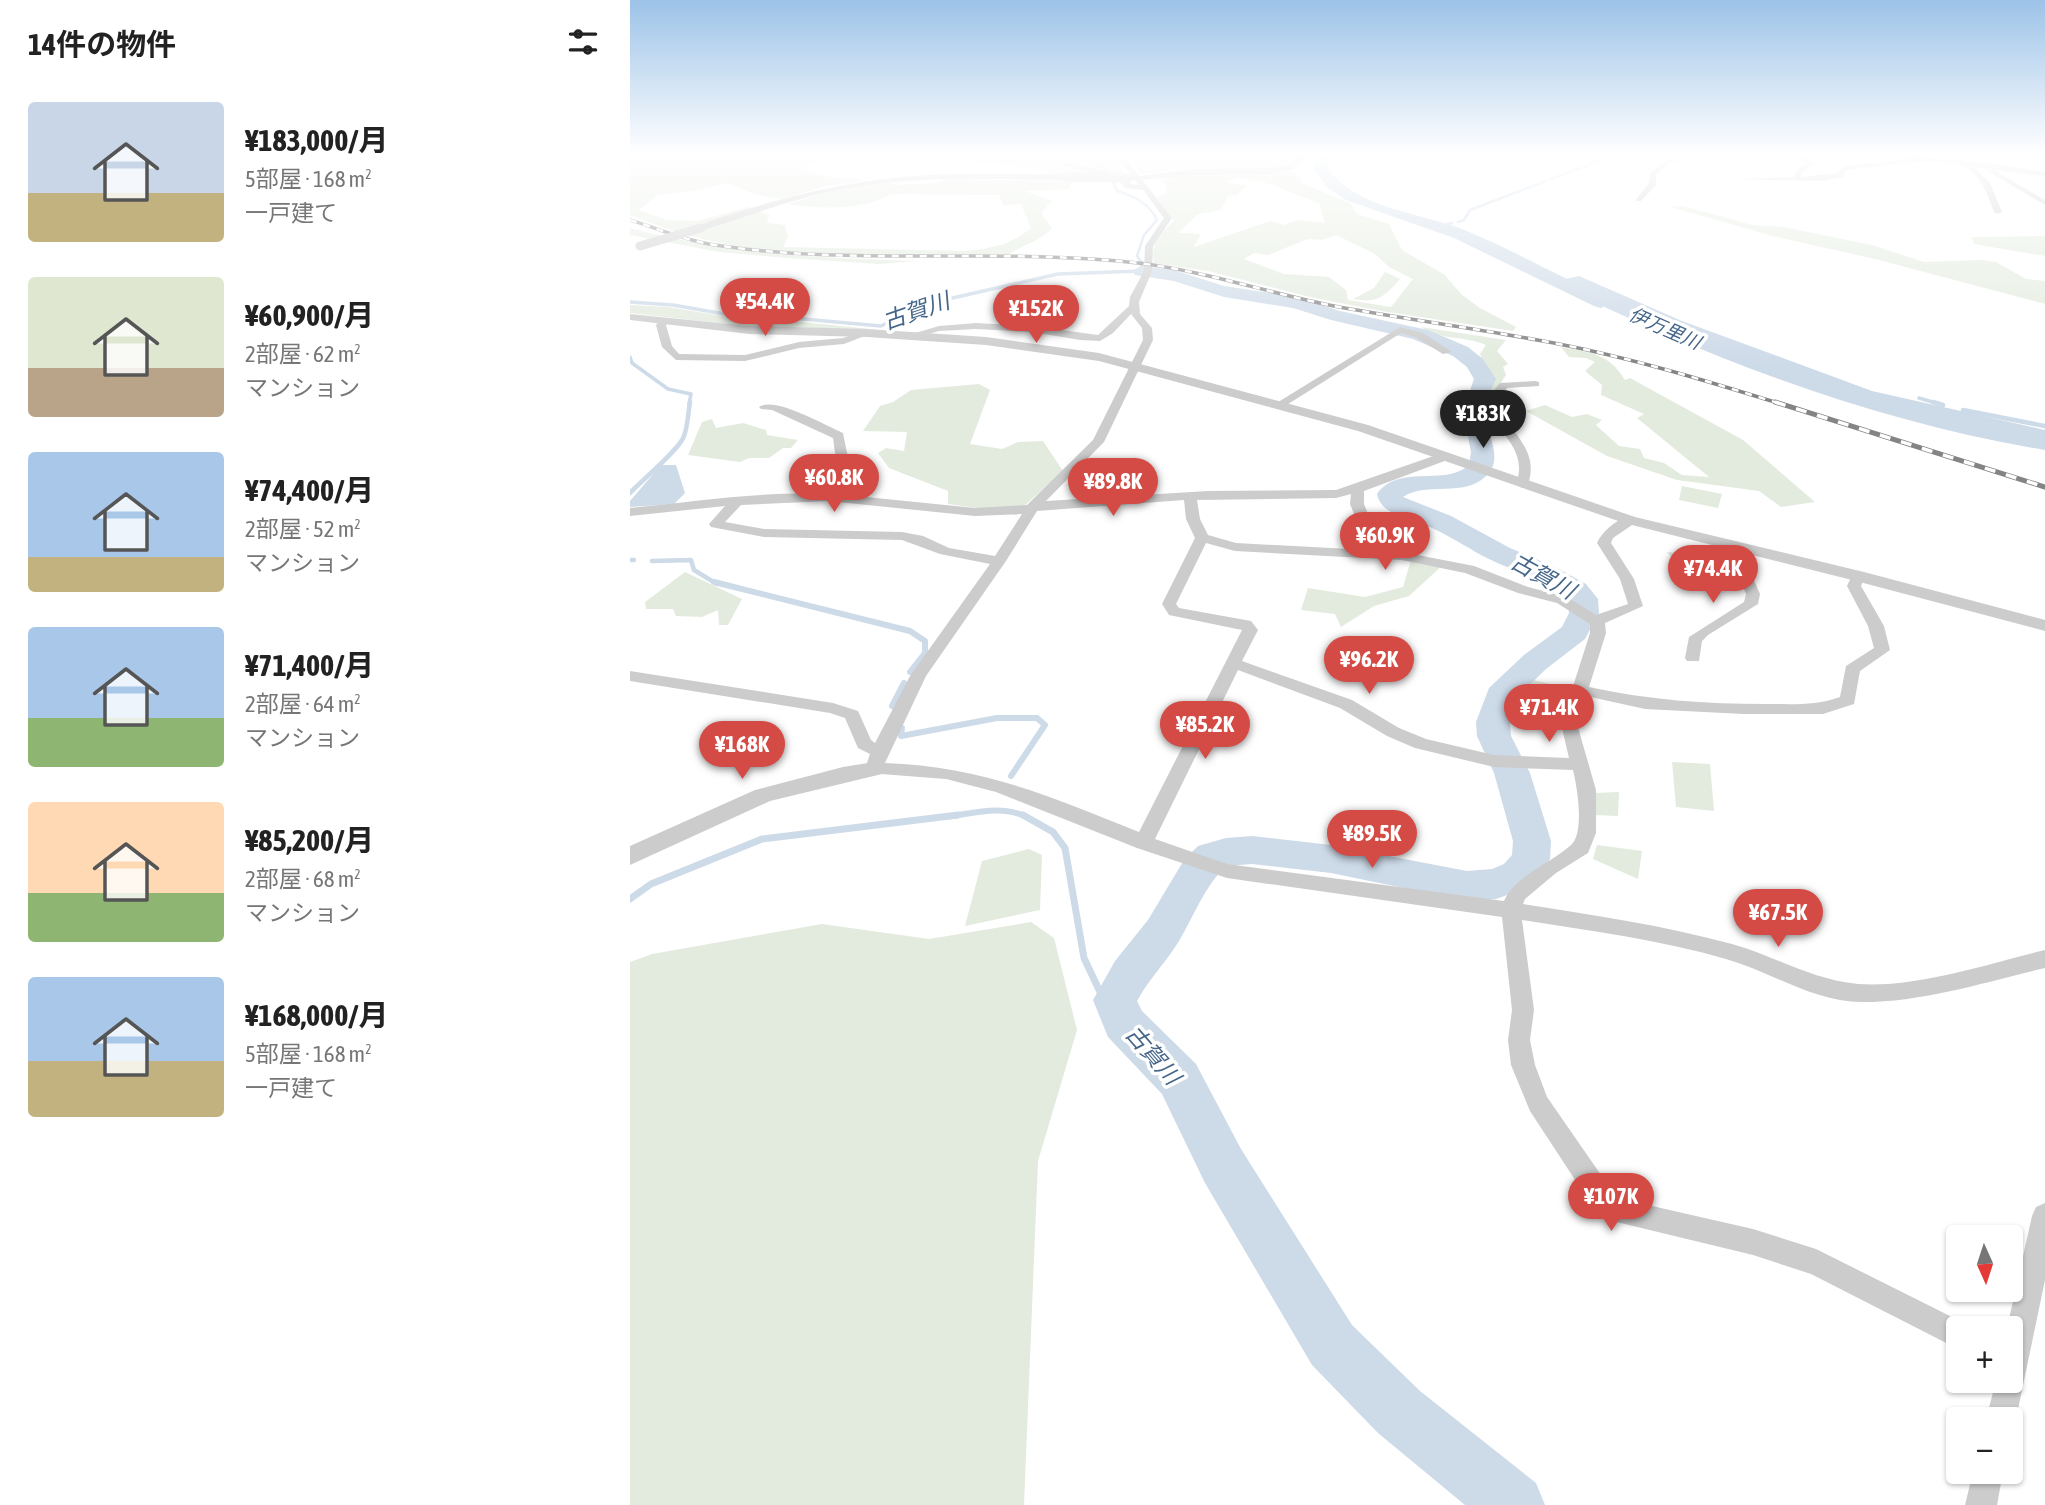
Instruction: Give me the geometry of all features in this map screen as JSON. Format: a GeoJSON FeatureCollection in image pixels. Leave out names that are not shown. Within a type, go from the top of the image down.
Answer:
{"type":"FeatureCollection","features":[{"type":"Feature","properties":{"kind":"street"},"geometry":{"type":"LineString","coordinates":[[635,248],[710,225]]}},
{"type":"Feature","properties":{"kind":"street"},"geometry":{"type":"LineString","coordinates":[[876,761],[918,676],[999,561],[1032,508],[1098,442],[1151,336],[1148,326],[1134,307],[1135,296],[1148,271],[1145,253],[1154,235],[1165,225]]}},
{"type":"Feature","properties":{"kind":"street"},"geometry":{"type":"LineString","coordinates":[[910,336],[939,328],[1010,328],[1100,338],[1110,334],[1124,312],[1134,307]]}},
{"type":"Feature","properties":{"kind":"street"},"geometry":{"type":"LineString","coordinates":[[630,317],[760,330],[867,333],[1048,349],[1136,366],[1281,404],[1630,520],[1858,576],[2045,626]]}},
{"type":"Feature","properties":{"kind":"street"},"geometry":{"type":"LineString","coordinates":[[664,321],[661,325],[667,346],[676,357],[687,358],[745,358],[799,345],[844,341],[867,333]]}},
{"type":"Feature","properties":{"kind":"street"},"geometry":{"type":"LineString","coordinates":[[1281,404],[1400,330],[1419,335],[1447,352]]}},
{"type":"Feature","properties":{"kind":"street"},"geometry":{"type":"LineString","coordinates":[[1522,484],[1528,474],[1523,452],[1515,437],[1495,415],[1510,413],[1512,409],[1497,394],[1504,385],[1535,384]]}},
{"type":"Feature","properties":{"kind":"street"},"geometry":{"type":"LineString","coordinates":[[765,407],[774,407],[839,436],[841,453],[860,499]]}},
{"type":"Feature","properties":{"kind":"street"},"geometry":{"type":"LineString","coordinates":[[630,512],[737,501],[828,496],[975,512],[1190,496],[1336,494],[1453,459]]}},
{"type":"Feature","properties":{"kind":"street"},"geometry":{"type":"LineString","coordinates":[[1356,552],[1363,519],[1357,504],[1358,489]]}},
{"type":"Feature","properties":{"kind":"street"},"geometry":{"type":"LineString","coordinates":[[1190,496],[1193,519],[1202,538],[1235,547],[1402,556],[1469,569],[1523,590],[1562,600],[1587,615],[1604,616],[1636,606],[1627,579],[1604,543],[1607,536],[1630,520]]}},
{"type":"Feature","properties":{"kind":"street"},"geometry":{"type":"LineString","coordinates":[[737,501],[716,524],[764,533],[902,536],[918,539],[945,551],[999,561]]}},
{"type":"Feature","properties":{"kind":"street"},"geometry":{"type":"LineString","coordinates":[[1144,843],[1168,790],[1250,631],[1247,624],[1174,612],[1169,604],[1202,538]]}},
{"type":"Feature","properties":{"kind":"street"},"geometry":{"type":"LineString","coordinates":[[1693,658],[1694,640],[1751,604],[1753,594],[1731,544]]}},
{"type":"Feature","properties":{"kind":"street"},"geometry":{"type":"LineString","coordinates":[[1580,690],[1645,704],[1743,709],[1823,709],[1848,700],[1852,668],[1882,650],[1876,626],[1854,586],[1858,576]]}},
{"type":"Feature","properties":{"kind":"street"},"geometry":{"type":"LineString","coordinates":[[1587,615],[1598,633],[1569,724],[1587,790],[1587,833],[1581,848],[1549,868],[1517,895],[1511,910],[1523,1010],[1519,1040],[1523,1065],[1538,1103],[1609,1209],[1753,1242],[1816,1262],[1946,1329]]}},
{"type":"Feature","properties":{"kind":"street"},"geometry":{"type":"LineString","coordinates":[[1234,663],[1346,704],[1394,732],[1421,744],[1494,761],[1581,764]]}},
{"type":"Feature","properties":{"kind":"street"},"geometry":{"type":"LineString","coordinates":[[630,676],[834,708],[852,715],[864,744],[876,761]]}},
{"type":"Feature","properties":{"kind":"street"},"geometry":{"type":"LineString","coordinates":[[630,856],[763,795],[843,774],[876,761],[909,770],[968,777],[1021,794],[1190,861],[1227,871],[1511,910],[1676,937],[1735,954],[1794,978],[1830,989],[1860,993],[1911,990],[2045,959]]}},
{"type":"Feature","properties":{"kind":"street"},"geometry":{"type":"LineString","coordinates":[[2023,1316],[2045,1216]]}},
{"type":"Feature","properties":{"kind":"street"},"geometry":{"type":"LineString","coordinates":[[1981,1505],[1985,1484]]}},
{"type":"Feature","properties":{"kind":"shaded area"},"geometry":{"type":"Polygon","coordinates":[[[659,225],[785,225],[788,237],[783,247],[966,251],[1009,242],[1031,228],[1030,225],[1050,225],[1052,228],[1008,255],[808,254],[729,245],[659,225]]]}},
{"type":"Feature","properties":{"kind":"shaded area"},"geometry":{"type":"Polygon","coordinates":[[[1170,225],[1186,225],[1178,233],[1201,234],[1194,247],[1258,225],[1390,225],[1402,250],[1445,275],[1461,294],[1480,308],[1516,327],[1513,331],[1387,312],[1314,298],[1208,271],[1154,263],[1155,245],[1170,225]],[[1336,235],[1322,240],[1308,239],[1268,255],[1254,253],[1244,259],[1284,274],[1329,277],[1346,290],[1348,300],[1391,307],[1413,279],[1389,267],[1375,254],[1336,235]]]}},
{"type":"Feature","properties":{"kind":"shaded area"},"geometry":{"type":"Polygon","coordinates":[[[1735,225],[1783,227],[1872,245],[1924,262],[1996,262],[2026,279],[2045,281],[2045,304],[1879,260],[1735,225]]]}},
{"type":"Feature","properties":{"kind":"shaded area"},"geometry":{"type":"Polygon","coordinates":[[[630,228],[737,249],[807,256],[916,261],[879,264],[719,252],[630,235],[630,228]]]}},
{"type":"Feature","properties":{"kind":"shaded area"},"geometry":{"type":"Polygon","coordinates":[[[2045,236],[2045,256],[1974,244],[1972,237],[2045,236]]]}},
{"type":"Feature","properties":{"kind":"shaded area"},"geometry":{"type":"Polygon","coordinates":[[[1385,272],[1400,279],[1384,295],[1368,300],[1353,299],[1374,288],[1385,272]]]}},
{"type":"Feature","properties":{"kind":"shaded area"},"geometry":{"type":"Polygon","coordinates":[[[630,305],[668,307],[759,322],[792,321],[880,330],[745,326],[630,313],[630,305]]]}},
{"type":"Feature","properties":{"kind":"shaded area"},"geometry":{"type":"Polygon","coordinates":[[[1421,327],[1506,340],[1497,351],[1508,364],[1503,367],[1506,375],[1493,395],[1484,390],[1490,376],[1480,354],[1486,345],[1437,334],[1421,327]]]}},
{"type":"Feature","properties":{"kind":"shaded area"},"geometry":{"type":"Polygon","coordinates":[[[1561,347],[1598,355],[1612,364],[1625,380],[1630,378],[1743,440],[1815,502],[1781,507],[1759,491],[1677,480],[1607,456],[1526,411],[1545,405],[1572,417],[1587,414],[1602,420],[1596,425],[1619,446],[1640,449],[1644,458],[1664,463],[1682,475],[1709,477],[1637,418],[1644,414],[1601,395],[1602,385],[1585,371],[1595,362],[1586,358],[1569,357],[1561,347]]]}},
{"type":"Feature","properties":{"kind":"shaded area"},"geometry":{"type":"Polygon","coordinates":[[[979,384],[990,390],[970,444],[1002,449],[1018,442],[1043,441],[1063,471],[1023,507],[984,509],[948,504],[948,491],[889,468],[878,453],[886,448],[904,451],[907,432],[863,431],[880,406],[893,402],[911,390],[979,384]]]}},
{"type":"Feature","properties":{"kind":"shaded area"},"geometry":{"type":"Polygon","coordinates":[[[712,419],[716,428],[743,423],[766,430],[767,435],[798,440],[791,448],[783,448],[769,458],[749,458],[740,462],[688,455],[702,422],[712,419]]]}},
{"type":"Feature","properties":{"kind":"shaded area"},"geometry":{"type":"Polygon","coordinates":[[[1682,486],[1722,494],[1718,508],[1679,500],[1682,486]]]}},
{"type":"Feature","properties":{"kind":"shaded area"},"geometry":{"type":"Polygon","coordinates":[[[1715,549],[1731,553],[1715,565],[1703,561],[1678,565],[1667,552],[1685,552],[1715,549]]]}},
{"type":"Feature","properties":{"kind":"shaded area"},"geometry":{"type":"Polygon","coordinates":[[[1411,560],[1443,565],[1409,596],[1374,606],[1341,627],[1335,614],[1301,610],[1308,588],[1365,597],[1403,587],[1411,560]]]}},
{"type":"Feature","properties":{"kind":"shaded area"},"geometry":{"type":"Polygon","coordinates":[[[685,572],[742,599],[728,625],[719,625],[718,610],[702,617],[676,616],[673,609],[646,609],[645,602],[685,572]]]}},
{"type":"Feature","properties":{"kind":"shaded area"},"geometry":{"type":"Polygon","coordinates":[[[1526,678],[1562,687],[1555,705],[1516,691],[1526,678]]]}},
{"type":"Feature","properties":{"kind":"shaded area"},"geometry":{"type":"Polygon","coordinates":[[[1672,762],[1710,764],[1714,811],[1676,807],[1672,762]]]}},
{"type":"Feature","properties":{"kind":"shaded area"},"geometry":{"type":"Polygon","coordinates":[[[1619,792],[1618,816],[1593,815],[1594,793],[1619,792]]]}},
{"type":"Feature","properties":{"kind":"shaded area"},"geometry":{"type":"Polygon","coordinates":[[[1597,845],[1642,851],[1638,879],[1593,859],[1597,845]]]}},
{"type":"Feature","properties":{"kind":"shaded area"},"geometry":{"type":"Polygon","coordinates":[[[1029,849],[1042,855],[1040,910],[965,926],[982,861],[1029,849]]]}},
{"type":"Feature","properties":{"kind":"shaded area"},"geometry":{"type":"Polygon","coordinates":[[[1031,922],[1054,938],[1077,1030],[1038,1161],[1024,1505],[630,1505],[630,962],[652,954],[822,924],[929,939],[1031,922]]]}},
{"type":"Feature","properties":{"kind":"water"},"geometry":{"type":"Polygon","coordinates":[[[1579,276],[1682,321],[1872,391],[2045,430],[2045,450],[1918,423],[1792,384],[1670,336],[1552,282],[1579,276]]]}},
{"type":"Feature","properties":{"kind":"water"},"geometry":{"type":"Polygon","coordinates":[[[661,465],[676,465],[685,493],[674,504],[630,507],[630,501],[661,465]]]}},
{"type":"Feature","properties":{"kind":"waterway"},"geometry":{"type":"LineString","coordinates":[[1142,263],[1137,256],[1144,235],[1152,225]]}},
{"type":"Feature","properties":{"kind":"waterway","name":"伊万里川"},"geometry":{"type":"LineString","coordinates":[[1437,225],[1601,302]]}},
{"type":"Feature","properties":{"kind":"waterway","name":"古賀川"},"geometry":{"type":"LineString","coordinates":[[630,302],[673,305],[753,319],[792,318],[881,326],[926,304],[1058,274],[1141,271],[1142,263]]}},
{"type":"Feature","properties":{"kind":"waterway","name":"古賀川"},"geometry":{"type":"LineString","coordinates":[[1141,271],[1174,275],[1208,288],[1297,303],[1338,316],[1420,334],[1461,351],[1475,364],[1485,379],[1474,410],[1483,452],[1480,468],[1463,479],[1406,485],[1390,494],[1391,500],[1547,574],[1576,590],[1583,599],[1584,613],[1574,632],[1535,662],[1501,695],[1493,722],[1494,736],[1512,773],[1532,841],[1531,859],[1518,875],[1496,884],[1467,886],[1331,859],[1252,850],[1212,856],[1198,870],[1163,932],[1130,973],[1115,1000],[1124,1023],[1179,1079],[1223,1166],[1332,1345],[1399,1412],[1514,1505]]}},
{"type":"Feature","properties":{"kind":"waterway"},"geometry":{"type":"LineString","coordinates":[[630,357],[632,363],[668,389],[691,394],[689,404]]}},
{"type":"Feature","properties":{"kind":"waterway"},"geometry":{"type":"LineString","coordinates":[[1919,398],[1939,404]]}},
{"type":"Feature","properties":{"kind":"waterway"},"geometry":{"type":"LineString","coordinates":[[630,493],[681,442],[690,402]]}},
{"type":"Feature","properties":{"kind":"waterway"},"geometry":{"type":"LineString","coordinates":[[1933,402],[1943,405]]}},
{"type":"Feature","properties":{"kind":"waterway"},"geometry":{"type":"LineString","coordinates":[[1963,410],[2045,426]]}},
{"type":"Feature","properties":{"kind":"waterway"},"geometry":{"type":"LineString","coordinates":[[652,561],[691,560],[694,570],[717,584]]}},
{"type":"Feature","properties":{"kind":"waterway"},"geometry":{"type":"LineString","coordinates":[[714,582],[910,631],[925,641],[925,653],[910,672]]}},
{"type":"Feature","properties":{"kind":"waterway"},"geometry":{"type":"LineString","coordinates":[[892,706],[904,683]]}},
{"type":"Feature","properties":{"kind":"waterway"},"geometry":{"type":"LineString","coordinates":[[902,728],[901,736],[997,718],[1037,718],[1045,725],[1011,776]]}},
{"type":"Feature","properties":{"kind":"waterway"},"geometry":{"type":"LineString","coordinates":[[956,815],[997,810],[1026,817]]}},
{"type":"Feature","properties":{"kind":"waterway"},"geometry":{"type":"LineString","coordinates":[[630,899],[651,884],[762,839],[956,815]]}},
{"type":"Feature","properties":{"kind":"waterway"},"geometry":{"type":"LineString","coordinates":[[945,817],[956,815]]}},
{"type":"Feature","properties":{"kind":"waterway"},"geometry":{"type":"LineString","coordinates":[[1023,815],[1053,832],[1065,848],[1084,958],[1100,992],[1115,1000]]}},
{"type":"Feature","properties":{"kind":"railway"},"geometry":{"type":"LineString","coordinates":[[646,225],[699,242],[762,251],[869,256],[1031,257],[1138,263],[1214,277],[1339,307],[1504,334],[1615,356],[1781,404]]}},
{"type":"Feature","properties":{"kind":"railway"},"geometry":{"type":"LineString","coordinates":[[1775,402],[2045,487]]}}]}
